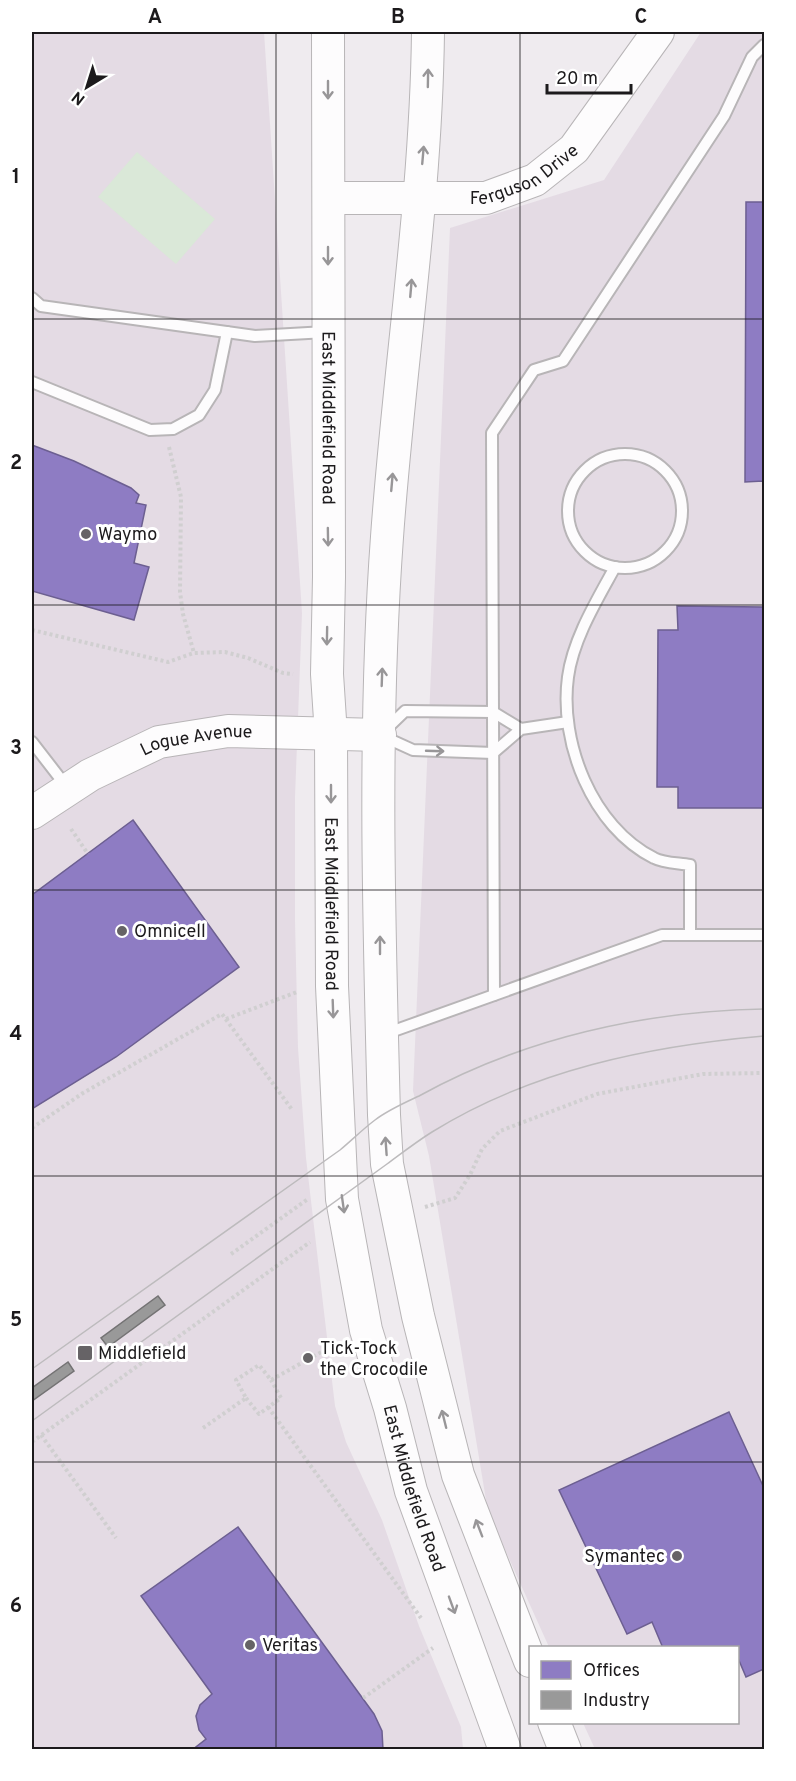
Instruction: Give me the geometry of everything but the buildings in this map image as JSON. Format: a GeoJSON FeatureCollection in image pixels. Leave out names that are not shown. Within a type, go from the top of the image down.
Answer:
{"type":"FeatureCollection","features":[{"type":"Feature","properties":{"kind":"main road","name":"East Middlefield Road"},"geometry":{"type":"LineString","coordinates":[[328,32],[327,674],[332,735],[332,986],[342,1199],[366,1330],[390,1408],[411,1491],[505,1749]]}},
{"type":"Feature","properties":{"kind":"main road"},"geometry":{"type":"LineString","coordinates":[[428,32],[427,111],[387,538],[380,735],[382,1035],[387,1164],[418,1316],[458,1475],[529,1656]]}},
{"type":"Feature","properties":{"kind":"main road","name":"Ferguson Drive"},"geometry":{"type":"LineString","coordinates":[[329,198],[486,198],[535,180],[574,149],[658,32]]}},
{"type":"Feature","properties":{"kind":"main road","name":"Logue Avenue"},"geometry":{"type":"LineString","coordinates":[[32,813],[90,774],[159,742],[228,731],[380,735]]}},
{"type":"Feature","properties":{"kind":"main road"},"geometry":{"type":"LineString","coordinates":[[411,1491],[458,1475]]}},
{"type":"Feature","properties":{"kind":"main road"},"geometry":{"type":"LineString","coordinates":[[555,1724],[565,1749]]}},
{"type":"Feature","properties":{"kind":"lane"},"geometry":{"type":"LineString","coordinates":[[494,995],[492,433],[534,370],[563,361],[724,116],[752,57],[765,45]]}},
{"type":"Feature","properties":{"kind":"lane"},"geometry":{"type":"LineString","coordinates":[[32,298],[41,306],[255,336],[328,332]]}},
{"type":"Feature","properties":{"kind":"lane"},"geometry":{"type":"LineString","coordinates":[[32,382],[150,430],[173,429],[199,415],[215,390],[227,332]]}},
{"type":"Feature","properties":{"kind":"lane"},"geometry":{"type":"LineString","coordinates":[[636,454],[657,464],[674,481],[682,503],[681,521],[675,538],[660,556],[638,566],[615,567],[592,558],[576,540],[568,518],[570,494],[575,483],[590,465],[612,455],[636,454]]}},
{"type":"Feature","properties":{"kind":"lane"},"geometry":{"type":"LineString","coordinates":[[615,567],[590,616],[568,675],[566,707],[571,741],[583,775],[598,806],[624,836],[655,859],[690,865],[690,935]]}},
{"type":"Feature","properties":{"kind":"lane"},"geometry":{"type":"LineString","coordinates":[[520,729],[493,712],[405,711],[380,735],[413,750],[493,753],[520,729],[568,723]]}},
{"type":"Feature","properties":{"kind":"lane"},"geometry":{"type":"LineString","coordinates":[[32,742],[68,789]]}},
{"type":"Feature","properties":{"kind":"lane"},"geometry":{"type":"LineString","coordinates":[[382,1035],[662,935],[765,935]]}},
{"type":"Feature","properties":{"kind":"path"},"geometry":{"type":"LineString","coordinates":[[164,430],[181,497],[180,592],[183,614],[194,653]]}},
{"type":"Feature","properties":{"kind":"path"},"geometry":{"type":"LineString","coordinates":[[32,630],[168,662],[194,653],[225,652],[248,658],[283,673],[293,674]]}},
{"type":"Feature","properties":{"kind":"path"},"geometry":{"type":"LineString","coordinates":[[71,829],[88,854]]}},
{"type":"Feature","properties":{"kind":"path"},"geometry":{"type":"LineString","coordinates":[[226,1019],[297,992]]}},
{"type":"Feature","properties":{"kind":"path"},"geometry":{"type":"LineString","coordinates":[[32,1128],[83,1093],[222,1014],[293,1111]]}},
{"type":"Feature","properties":{"kind":"path"},"geometry":{"type":"LineString","coordinates":[[398,1215],[455,1198],[470,1175],[482,1149],[500,1131],[597,1094],[703,1074],[765,1073]]}},
{"type":"Feature","properties":{"kind":"path"},"geometry":{"type":"LineString","coordinates":[[231,1254],[308,1199]]}},
{"type":"Feature","properties":{"kind":"path"},"geometry":{"type":"LineString","coordinates":[[32,1442],[310,1242]]}},
{"type":"Feature","properties":{"kind":"path"},"geometry":{"type":"LineString","coordinates":[[271,1380],[325,1350]]}},
{"type":"Feature","properties":{"kind":"path"},"geometry":{"type":"LineString","coordinates":[[259,1365],[281,1398],[259,1414],[246,1398],[236,1380],[259,1365]]}},
{"type":"Feature","properties":{"kind":"path"},"geometry":{"type":"LineString","coordinates":[[203,1428],[246,1398]]}},
{"type":"Feature","properties":{"kind":"path"},"geometry":{"type":"LineString","coordinates":[[268,1407],[421,1618]]}},
{"type":"Feature","properties":{"kind":"path"},"geometry":{"type":"LineString","coordinates":[[41,1435],[116,1538]]}},
{"type":"Feature","properties":{"kind":"path"},"geometry":{"type":"LineString","coordinates":[[363,1698],[433,1648]]}},
{"type":"Feature","properties":{"kind":"shaded area"},"geometry":{"type":"Polygon","coordinates":[[[32,32],[264,32],[302,613],[295,797],[295,921],[298,1048],[306,1158],[335,1406],[346,1442],[382,1520],[419,1626],[461,1727],[463,1749],[32,1750],[32,32]]]}},
{"type":"Feature","properties":{"kind":"shaded area"},"geometry":{"type":"Polygon","coordinates":[[[701,32],[764,32],[764,1749],[595,1749],[583,1724],[739,1724],[739,1646],[549,1646],[488,1512],[429,1156],[413,1091],[450,228],[604,180],[701,32]]]}},
{"type":"Feature","properties":{"kind":"green space"},"geometry":{"type":"Polygon","coordinates":[[[137,152],[215,219],[176,264],[98,197],[137,152]]]}},
{"type":"Feature","properties":{"kind":"tram line"},"geometry":{"type":"LineString","coordinates":[[32,1369],[340,1150],[380,1116],[459,1076],[500,1058],[543,1044],[630,1022],[675,1015],[764,1009]]}},
{"type":"Feature","properties":{"kind":"tram line"},"geometry":{"type":"LineString","coordinates":[[32,1421],[415,1144],[470,1110],[510,1092],[592,1064],[678,1046],[764,1036]]}},
{"type":"Feature","properties":{"kind":"place","name":"Waymo"},"geometry":{"type":"Point","coordinates":[86,534]}},
{"type":"Feature","properties":{"kind":"place","name":"Omnicell"},"geometry":{"type":"Point","coordinates":[122,931]}},
{"type":"Feature","properties":{"kind":"place","name":"Middlefield"},"geometry":{"type":"Point","coordinates":[85,1353]}},
{"type":"Feature","properties":{"kind":"place","name":"Tick-Tock the Crocodile"},"geometry":{"type":"Point","coordinates":[308,1358]}},
{"type":"Feature","properties":{"kind":"place","name":"Symantec"},"geometry":{"type":"Point","coordinates":[677,1556]}},
{"type":"Feature","properties":{"kind":"place","name":"Veritas"},"geometry":{"type":"Point","coordinates":[250,1645]}}]}
